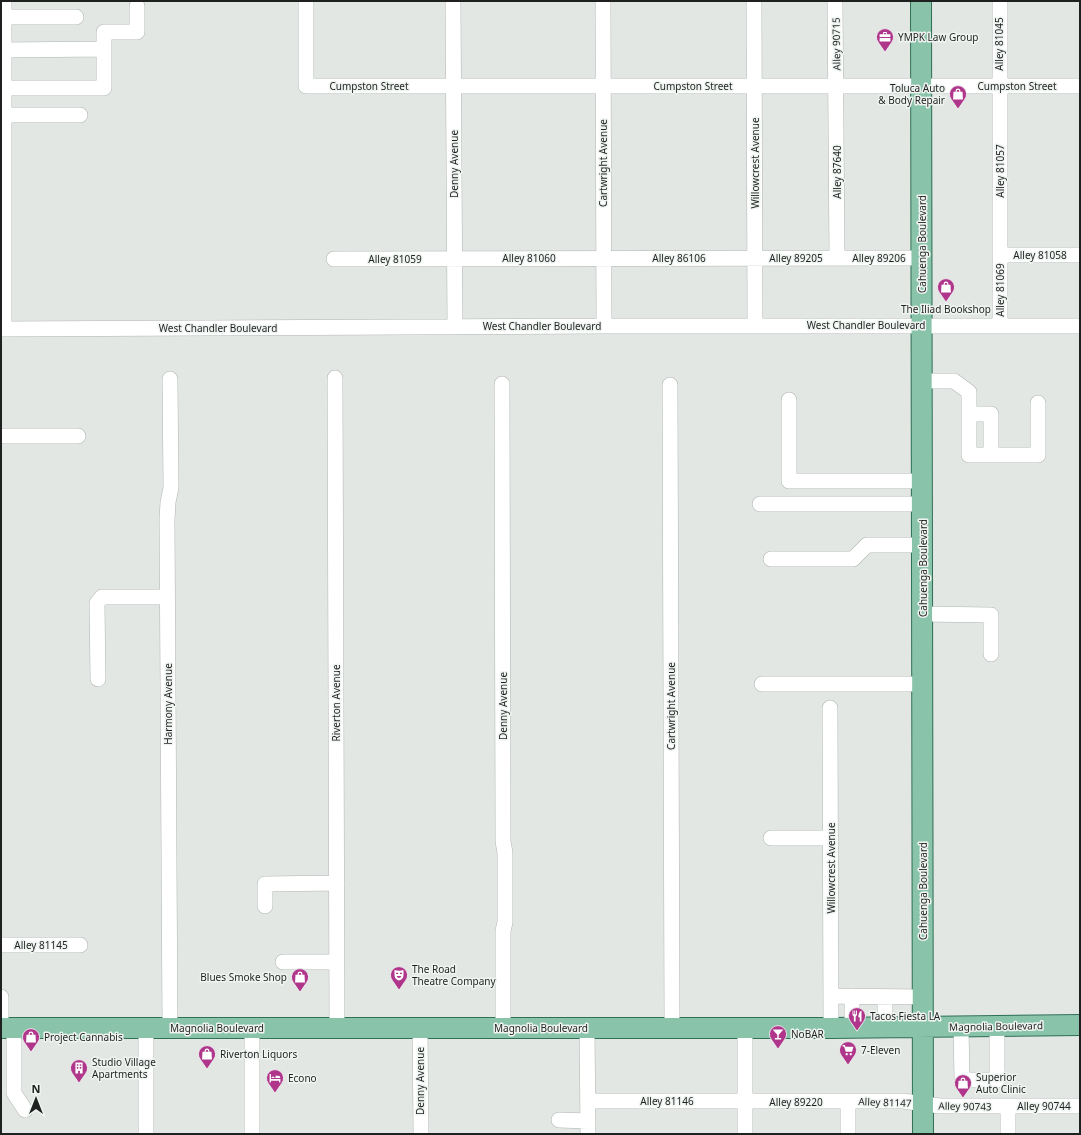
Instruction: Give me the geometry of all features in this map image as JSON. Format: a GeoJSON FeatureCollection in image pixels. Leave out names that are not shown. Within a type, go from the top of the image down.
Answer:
{"type":"FeatureCollection","features":[{"type":"Feature","properties":{"kind":"main road","name":"Cahuenga Boulevard"},"geometry":{"type":"LineString","coordinates":[[921,1],[923,1134]]}},
{"type":"Feature","properties":{"kind":"main road","name":"Magnolia Boulevard"},"geometry":{"type":"LineString","coordinates":[[5,1028],[831,1028],[1080,1025]]}},
{"type":"Feature","properties":{"kind":"street"},"geometry":{"type":"LineString","coordinates":[[2,329],[4,1]]}},
{"type":"Feature","properties":{"kind":"street","name":"Cumpston Street"},"geometry":{"type":"LineString","coordinates":[[306,1],[306,86],[1080,86]]}},
{"type":"Feature","properties":{"kind":"street","name":"Denny Avenue"},"geometry":{"type":"LineString","coordinates":[[453,1],[455,327]]}},
{"type":"Feature","properties":{"kind":"street","name":"Cartwright Avenue"},"geometry":{"type":"LineString","coordinates":[[603,1],[604,326]]}},
{"type":"Feature","properties":{"kind":"street","name":"Willowcrest Avenue"},"geometry":{"type":"LineString","coordinates":[[754,1],[755,326]]}},
{"type":"Feature","properties":{"kind":"street","name":"Alley 90715"},"geometry":{"type":"LineString","coordinates":[[835,1],[836,86]]}},
{"type":"Feature","properties":{"kind":"street","name":"Alley 81045"},"geometry":{"type":"LineString","coordinates":[[999,86],[1000,1]]}},
{"type":"Feature","properties":{"kind":"street"},"geometry":{"type":"LineString","coordinates":[[4,88],[104,88],[104,32],[137,32],[137,6]]}},
{"type":"Feature","properties":{"kind":"street"},"geometry":{"type":"LineString","coordinates":[[4,17],[76,17]]}},
{"type":"Feature","properties":{"kind":"street"},"geometry":{"type":"LineString","coordinates":[[4,50],[104,49]]}},
{"type":"Feature","properties":{"kind":"street","name":"Alley 87640"},"geometry":{"type":"LineString","coordinates":[[836,86],[837,258]]}},
{"type":"Feature","properties":{"kind":"street","name":"Alley 81057"},"geometry":{"type":"LineString","coordinates":[[999,86],[1000,256]]}},
{"type":"Feature","properties":{"kind":"street"},"geometry":{"type":"LineString","coordinates":[[4,115],[80,114]]}},
{"type":"Feature","properties":{"kind":"street","name":"Alley 81058"},"geometry":{"type":"LineString","coordinates":[[1000,256],[1080,255]]}},
{"type":"Feature","properties":{"kind":"street","name":"Alley 81069"},"geometry":{"type":"LineString","coordinates":[[1000,256],[1000,326]]}},
{"type":"Feature","properties":{"kind":"street","name":"Alley 81060"},"geometry":{"type":"LineString","coordinates":[[455,258],[603,258]]}},
{"type":"Feature","properties":{"kind":"street","name":"Alley 81059"},"geometry":{"type":"LineString","coordinates":[[334,259],[455,258]]}},
{"type":"Feature","properties":{"kind":"street","name":"Alley 86106"},"geometry":{"type":"LineString","coordinates":[[603,258],[755,258]]}},
{"type":"Feature","properties":{"kind":"street","name":"Alley 89205"},"geometry":{"type":"LineString","coordinates":[[755,258],[837,258]]}},
{"type":"Feature","properties":{"kind":"street","name":"Alley 89206"},"geometry":{"type":"LineString","coordinates":[[837,258],[922,258]]}},
{"type":"Feature","properties":{"kind":"street","name":"West Chandler Boulevard"},"geometry":{"type":"LineString","coordinates":[[2,329],[922,325],[1080,326]]}},
{"type":"Feature","properties":{"kind":"street","name":"Riverton Avenue"},"geometry":{"type":"LineString","coordinates":[[335,378],[337,1028]]}},
{"type":"Feature","properties":{"kind":"street","name":"Harmony Avenue"},"geometry":{"type":"LineString","coordinates":[[170,379],[171,488],[168,502],[167,597],[170,1028]]}},
{"type":"Feature","properties":{"kind":"street"},"geometry":{"type":"LineString","coordinates":[[922,381],[954,381],[969,392],[969,455],[1038,455],[1038,403]]}},
{"type":"Feature","properties":{"kind":"street","name":"Denny Avenue"},"geometry":{"type":"LineString","coordinates":[[502,384],[503,841],[505,853],[505,922],[503,931],[504,1028]]}},
{"type":"Feature","properties":{"kind":"street","name":"Cartwright Avenue"},"geometry":{"type":"LineString","coordinates":[[670,385],[672,1028]]}},
{"type":"Feature","properties":{"kind":"street"},"geometry":{"type":"LineString","coordinates":[[789,400],[789,481],[922,481]]}},
{"type":"Feature","properties":{"kind":"street"},"geometry":{"type":"LineString","coordinates":[[969,414],[991,414],[991,455]]}},
{"type":"Feature","properties":{"kind":"street"},"geometry":{"type":"LineString","coordinates":[[1,436],[78,436]]}},
{"type":"Feature","properties":{"kind":"street"},"geometry":{"type":"LineString","coordinates":[[760,504],[922,504]]}},
{"type":"Feature","properties":{"kind":"street"},"geometry":{"type":"LineString","coordinates":[[771,559],[853,559],[867,545],[922,545]]}},
{"type":"Feature","properties":{"kind":"street"},"geometry":{"type":"LineString","coordinates":[[98,679],[97,603],[102,597],[167,597]]}},
{"type":"Feature","properties":{"kind":"street"},"geometry":{"type":"LineString","coordinates":[[923,614],[991,614],[991,654]]}},
{"type":"Feature","properties":{"kind":"street"},"geometry":{"type":"LineString","coordinates":[[762,684],[923,684]]}},
{"type":"Feature","properties":{"kind":"street","name":"Willowcrest Avenue"},"geometry":{"type":"LineString","coordinates":[[830,708],[831,1028]]}},
{"type":"Feature","properties":{"kind":"street"},"geometry":{"type":"LineString","coordinates":[[771,838],[831,838]]}},
{"type":"Feature","properties":{"kind":"street"},"geometry":{"type":"LineString","coordinates":[[266,906],[266,884],[337,884]]}},
{"type":"Feature","properties":{"kind":"street","name":"Alley 81145"},"geometry":{"type":"LineString","coordinates":[[1,945],[80,945]]}},
{"type":"Feature","properties":{"kind":"street"},"geometry":{"type":"LineString","coordinates":[[283,962],[337,962]]}},
{"type":"Feature","properties":{"kind":"street"},"geometry":{"type":"LineString","coordinates":[[831,996],[923,996]]}},
{"type":"Feature","properties":{"kind":"street"},"geometry":{"type":"LineString","coordinates":[[852,996],[852,1027]]}},
{"type":"Feature","properties":{"kind":"street"},"geometry":{"type":"LineString","coordinates":[[885,996],[886,1027]]}},
{"type":"Feature","properties":{"kind":"street"},"geometry":{"type":"LineString","coordinates":[[1,997],[14,1093],[25,1110]]}},
{"type":"Feature","properties":{"kind":"street"},"geometry":{"type":"LineString","coordinates":[[962,1027],[962,1080],[997,1080],[997,1026]]}},
{"type":"Feature","properties":{"kind":"street"},"geometry":{"type":"LineString","coordinates":[[146,1028],[146,1134]]}},
{"type":"Feature","properties":{"kind":"street"},"geometry":{"type":"LineString","coordinates":[[252,1028],[252,1134]]}},
{"type":"Feature","properties":{"kind":"street","name":"Denny Avenue"},"geometry":{"type":"LineString","coordinates":[[420,1028],[421,1134]]}},
{"type":"Feature","properties":{"kind":"street"},"geometry":{"type":"LineString","coordinates":[[559,1120],[588,1128],[587,1028]]}},
{"type":"Feature","properties":{"kind":"street"},"geometry":{"type":"LineString","coordinates":[[745,1028],[745,1134]]}},
{"type":"Feature","properties":{"kind":"street","name":"Alley 81146"},"geometry":{"type":"LineString","coordinates":[[588,1101],[745,1102]]}},
{"type":"Feature","properties":{"kind":"street"},"geometry":{"type":"LineString","coordinates":[[848,1101],[848,1134]]}},
{"type":"Feature","properties":{"kind":"street","name":"Alley 81147"},"geometry":{"type":"LineString","coordinates":[[848,1101],[903,1101],[922,1104]]}},
{"type":"Feature","properties":{"kind":"street","name":"Alley 89220"},"geometry":{"type":"LineString","coordinates":[[745,1102],[848,1101]]}},
{"type":"Feature","properties":{"kind":"street","name":"Alley 90743"},"geometry":{"type":"LineString","coordinates":[[922,1104],[940,1106],[1008,1106]]}},
{"type":"Feature","properties":{"kind":"street"},"geometry":{"type":"LineString","coordinates":[[1008,1106],[1008,1134]]}},
{"type":"Feature","properties":{"kind":"street","name":"Alley 90744"},"geometry":{"type":"LineString","coordinates":[[1008,1106],[1080,1106]]}},
{"type":"Feature","properties":{"kind":"place","name":"YMPK Law Group"},"geometry":{"type":"Point","coordinates":[885,52]}},
{"type":"Feature","properties":{"kind":"place","name":"Toluca Auto & Body Repair"},"geometry":{"type":"Point","coordinates":[958,109]}},
{"type":"Feature","properties":{"kind":"place","name":"The Iliad Bookshop"},"geometry":{"type":"Point","coordinates":[946,302]}},
{"type":"Feature","properties":{"kind":"place","name":"The Road Theatre Company"},"geometry":{"type":"Point","coordinates":[399,990]}},
{"type":"Feature","properties":{"kind":"place","name":"Blues Smoke Shop"},"geometry":{"type":"Point","coordinates":[300,992]}},
{"type":"Feature","properties":{"kind":"place","name":"Tacos Fiesta LA"},"geometry":{"type":"Point","coordinates":[857,1031]}},
{"type":"Feature","properties":{"kind":"place","name":"NoBAR"},"geometry":{"type":"Point","coordinates":[778,1049]}},
{"type":"Feature","properties":{"kind":"place","name":"Project Cannabis"},"geometry":{"type":"Point","coordinates":[31,1052]}},
{"type":"Feature","properties":{"kind":"place","name":"7-Eleven"},"geometry":{"type":"Point","coordinates":[848,1065]}},
{"type":"Feature","properties":{"kind":"place","name":"Riverton Liquors"},"geometry":{"type":"Point","coordinates":[207,1069]}},
{"type":"Feature","properties":{"kind":"place","name":"Studio Village Apartments"},"geometry":{"type":"Point","coordinates":[79,1083]}},
{"type":"Feature","properties":{"kind":"place","name":"Econo"},"geometry":{"type":"Point","coordinates":[275,1093]}},
{"type":"Feature","properties":{"kind":"place","name":"Superior Auto Clinic"},"geometry":{"type":"Point","coordinates":[963,1098]}}]}
